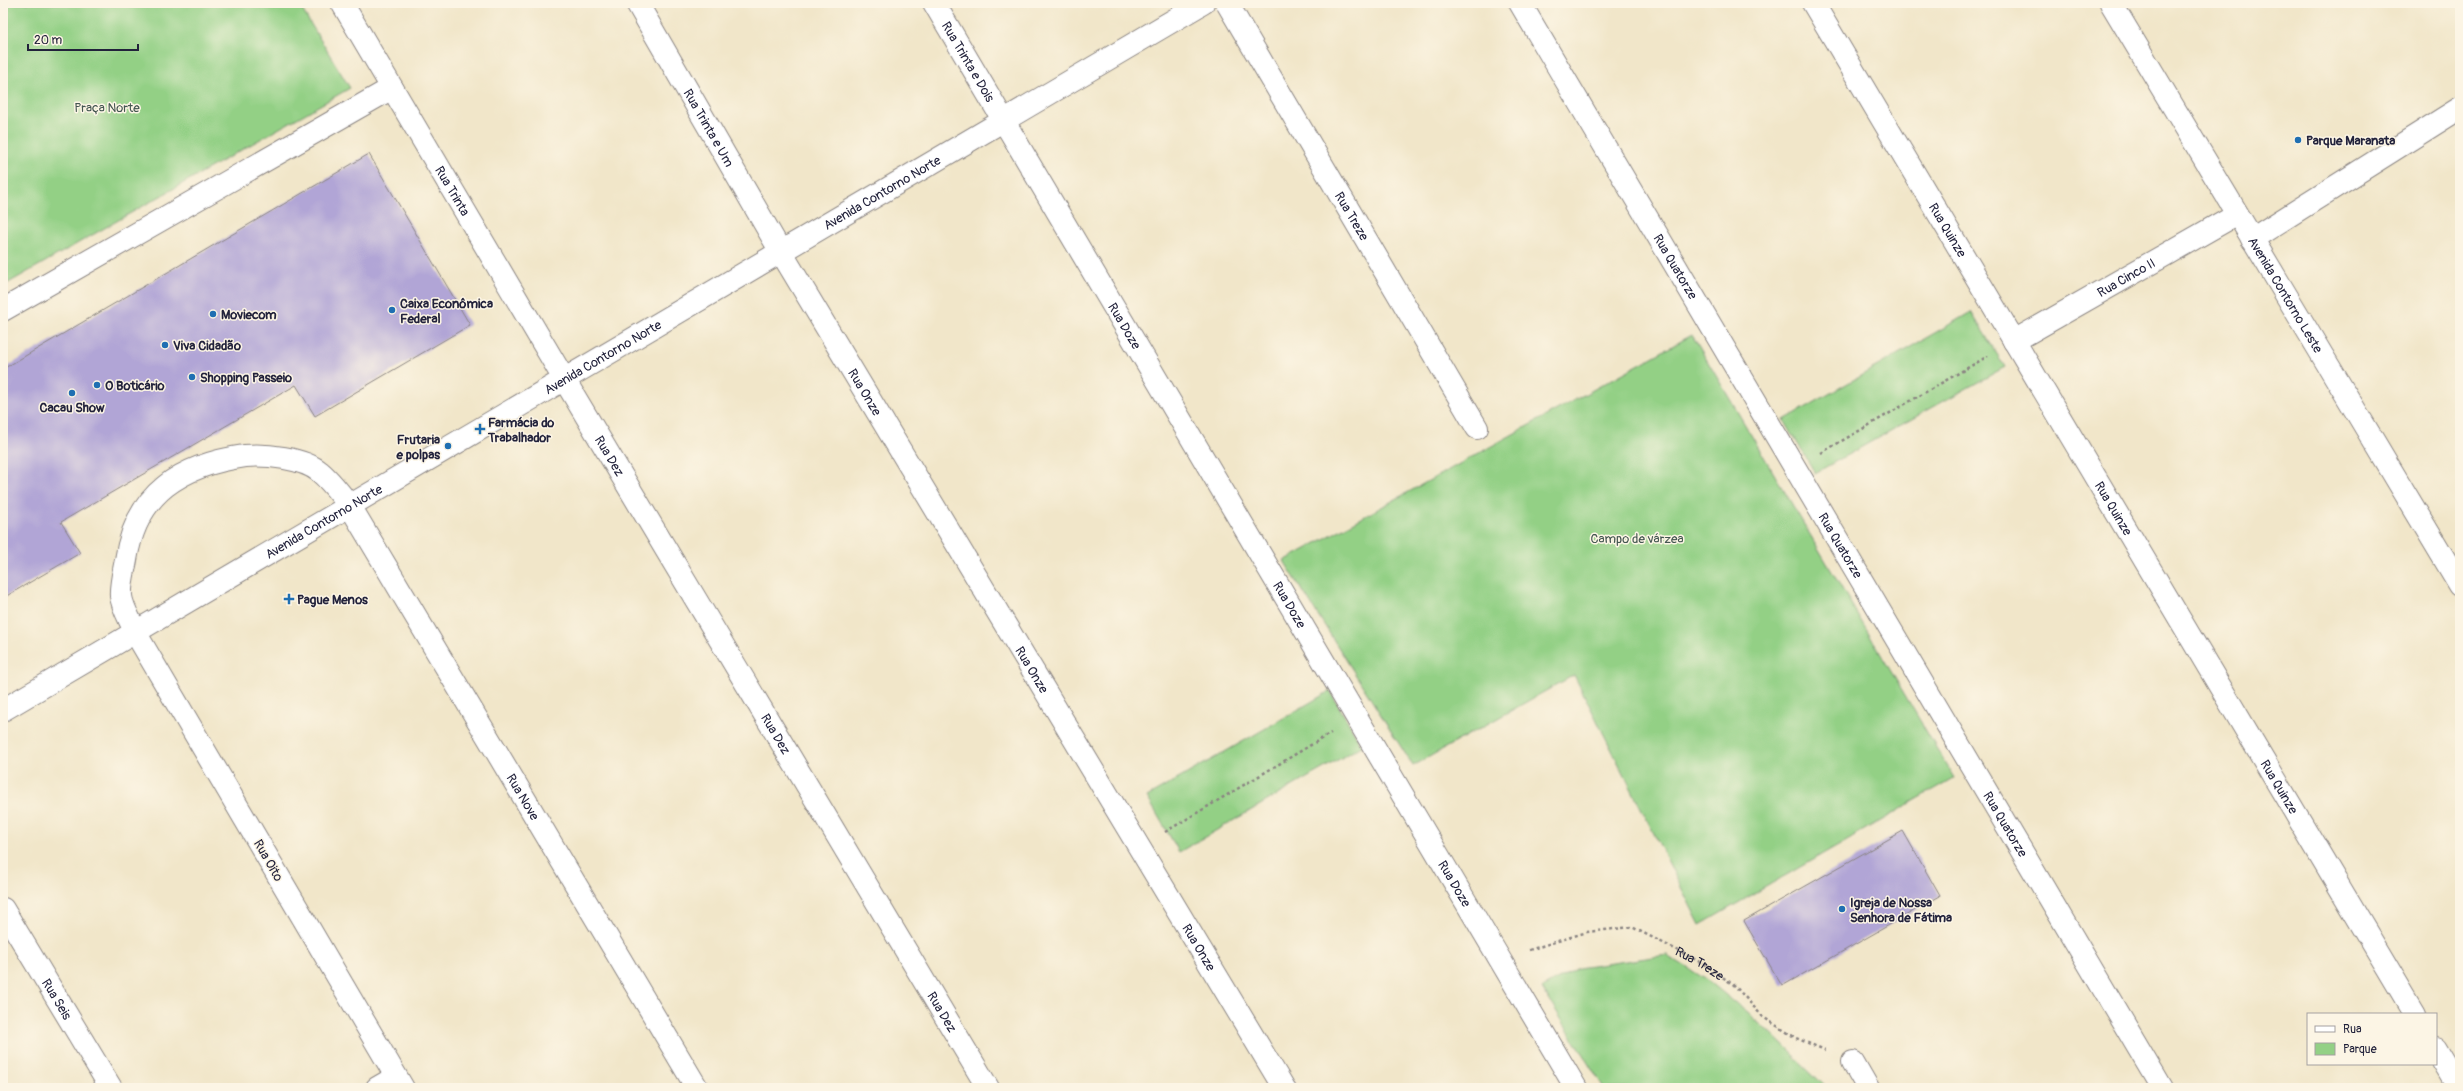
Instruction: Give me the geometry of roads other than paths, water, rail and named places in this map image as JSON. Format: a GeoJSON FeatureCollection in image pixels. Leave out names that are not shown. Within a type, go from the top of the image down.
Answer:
{"type":"FeatureCollection","features":[{"type":"Feature","properties":{"kind":"street","name":"Rua Trinta"},"geometry":{"type":"LineString","coordinates":[[342,3],[564,379]]}},
{"type":"Feature","properties":{"kind":"street","name":"Rua Trinta e Um"},"geometry":{"type":"LineString","coordinates":[[637,3],[781,252]]}},
{"type":"Feature","properties":{"kind":"street","name":"Rua Trinta e Dois"},"geometry":{"type":"LineString","coordinates":[[934,3],[1004,121]]}},
{"type":"Feature","properties":{"kind":"street","name":"Avenida Contorno Norte"},"geometry":{"type":"LineString","coordinates":[[3,710],[1203,3]]}},
{"type":"Feature","properties":{"kind":"street","name":"Rua Treze"},"geometry":{"type":"LineString","coordinates":[[1227,3],[1477,428]]}},
{"type":"Feature","properties":{"kind":"street","name":"Rua Quatorze"},"geometry":{"type":"LineString","coordinates":[[1520,3],[2162,1088]]}},
{"type":"Feature","properties":{"kind":"street","name":"Rua Quinze"},"geometry":{"type":"LineString","coordinates":[[1813,3],[2414,1013]]}},
{"type":"Feature","properties":{"kind":"street","name":"Avenida Contorno Leste"},"geometry":{"type":"LineString","coordinates":[[2111,3],[2460,586]]}},
{"type":"Feature","properties":{"kind":"street"},"geometry":{"type":"LineString","coordinates":[[3,310],[392,88]]}},
{"type":"Feature","properties":{"kind":"street"},"geometry":{"type":"LineString","coordinates":[[2252,239],[2460,108]]}},
{"type":"Feature","properties":{"kind":"street","name":"Rua Doze"},"geometry":{"type":"LineString","coordinates":[[1004,121],[1576,1088]]}},
{"type":"Feature","properties":{"kind":"street","name":"Rua Cinco II"},"geometry":{"type":"LineString","coordinates":[[2014,341],[2237,214]]}},
{"type":"Feature","properties":{"kind":"street","name":"Rua Onze"},"geometry":{"type":"LineString","coordinates":[[781,252],[1284,1088]]}},
{"type":"Feature","properties":{"kind":"street","name":"Rua Dez"},"geometry":{"type":"LineString","coordinates":[[564,379],[988,1088]]}},
{"type":"Feature","properties":{"kind":"street","name":"Rua Nove"},"geometry":{"type":"LineString","coordinates":[[135,632],[121,596],[128,541],[148,502],[169,481],[190,470],[227,459],[263,454],[302,463],[320,471],[350,506],[697,1088]]}},
{"type":"Feature","properties":{"kind":"street","name":"Rua Oito"},"geometry":{"type":"LineString","coordinates":[[135,632],[400,1082]]}},
{"type":"Feature","properties":{"kind":"street","name":"Rua Seis"},"geometry":{"type":"LineString","coordinates":[[3,909],[111,1088]]}},
{"type":"Feature","properties":{"kind":"street"},"geometry":{"type":"LineString","coordinates":[[2437,1051],[2459,1088]]}},
{"type":"Feature","properties":{"kind":"street"},"geometry":{"type":"LineString","coordinates":[[1853,1062],[1868,1088]]}},
{"type":"Feature","properties":{"kind":"street"},"geometry":{"type":"LineString","coordinates":[[377,1088],[400,1082]]}},
{"type":"Feature","properties":{"kind":"place","name":"Parque Maranata"},"geometry":{"type":"Point","coordinates":[2298,140]}},
{"type":"Feature","properties":{"kind":"place","name":"Caixa Econômica Federal"},"geometry":{"type":"Point","coordinates":[392,310]}},
{"type":"Feature","properties":{"kind":"place","name":"Moviecom"},"geometry":{"type":"Point","coordinates":[213,314]}},
{"type":"Feature","properties":{"kind":"place","name":"Viva Cidadão"},"geometry":{"type":"Point","coordinates":[165,345]}},
{"type":"Feature","properties":{"kind":"place","name":"Shopping Passeio"},"geometry":{"type":"Point","coordinates":[192,377]}},
{"type":"Feature","properties":{"kind":"place","name":"O Boticário"},"geometry":{"type":"Point","coordinates":[97,385]}},
{"type":"Feature","properties":{"kind":"place","name":"Cacau Show"},"geometry":{"type":"Point","coordinates":[72,393]}},
{"type":"Feature","properties":{"kind":"place","name":"Farmácia do Trabalhador"},"geometry":{"type":"Point","coordinates":[480,429]}},
{"type":"Feature","properties":{"kind":"place","name":"Frutaria e polpas"},"geometry":{"type":"Point","coordinates":[448,446]}},
{"type":"Feature","properties":{"kind":"place","name":"Pague Menos"},"geometry":{"type":"Point","coordinates":[289,599]}},
{"type":"Feature","properties":{"kind":"place","name":"Igreja de Nossa Senhora de Fátima"},"geometry":{"type":"Point","coordinates":[1842,909]}},
{"type":"Feature","properties":{"kind":"park label","name":"Praça Norte"},"geometry":{"type":"Point","coordinates":[107,107]}},
{"type":"Feature","properties":{"kind":"park label","name":"Campo de várzea"},"geometry":{"type":"Point","coordinates":[1637,538]}}]}
